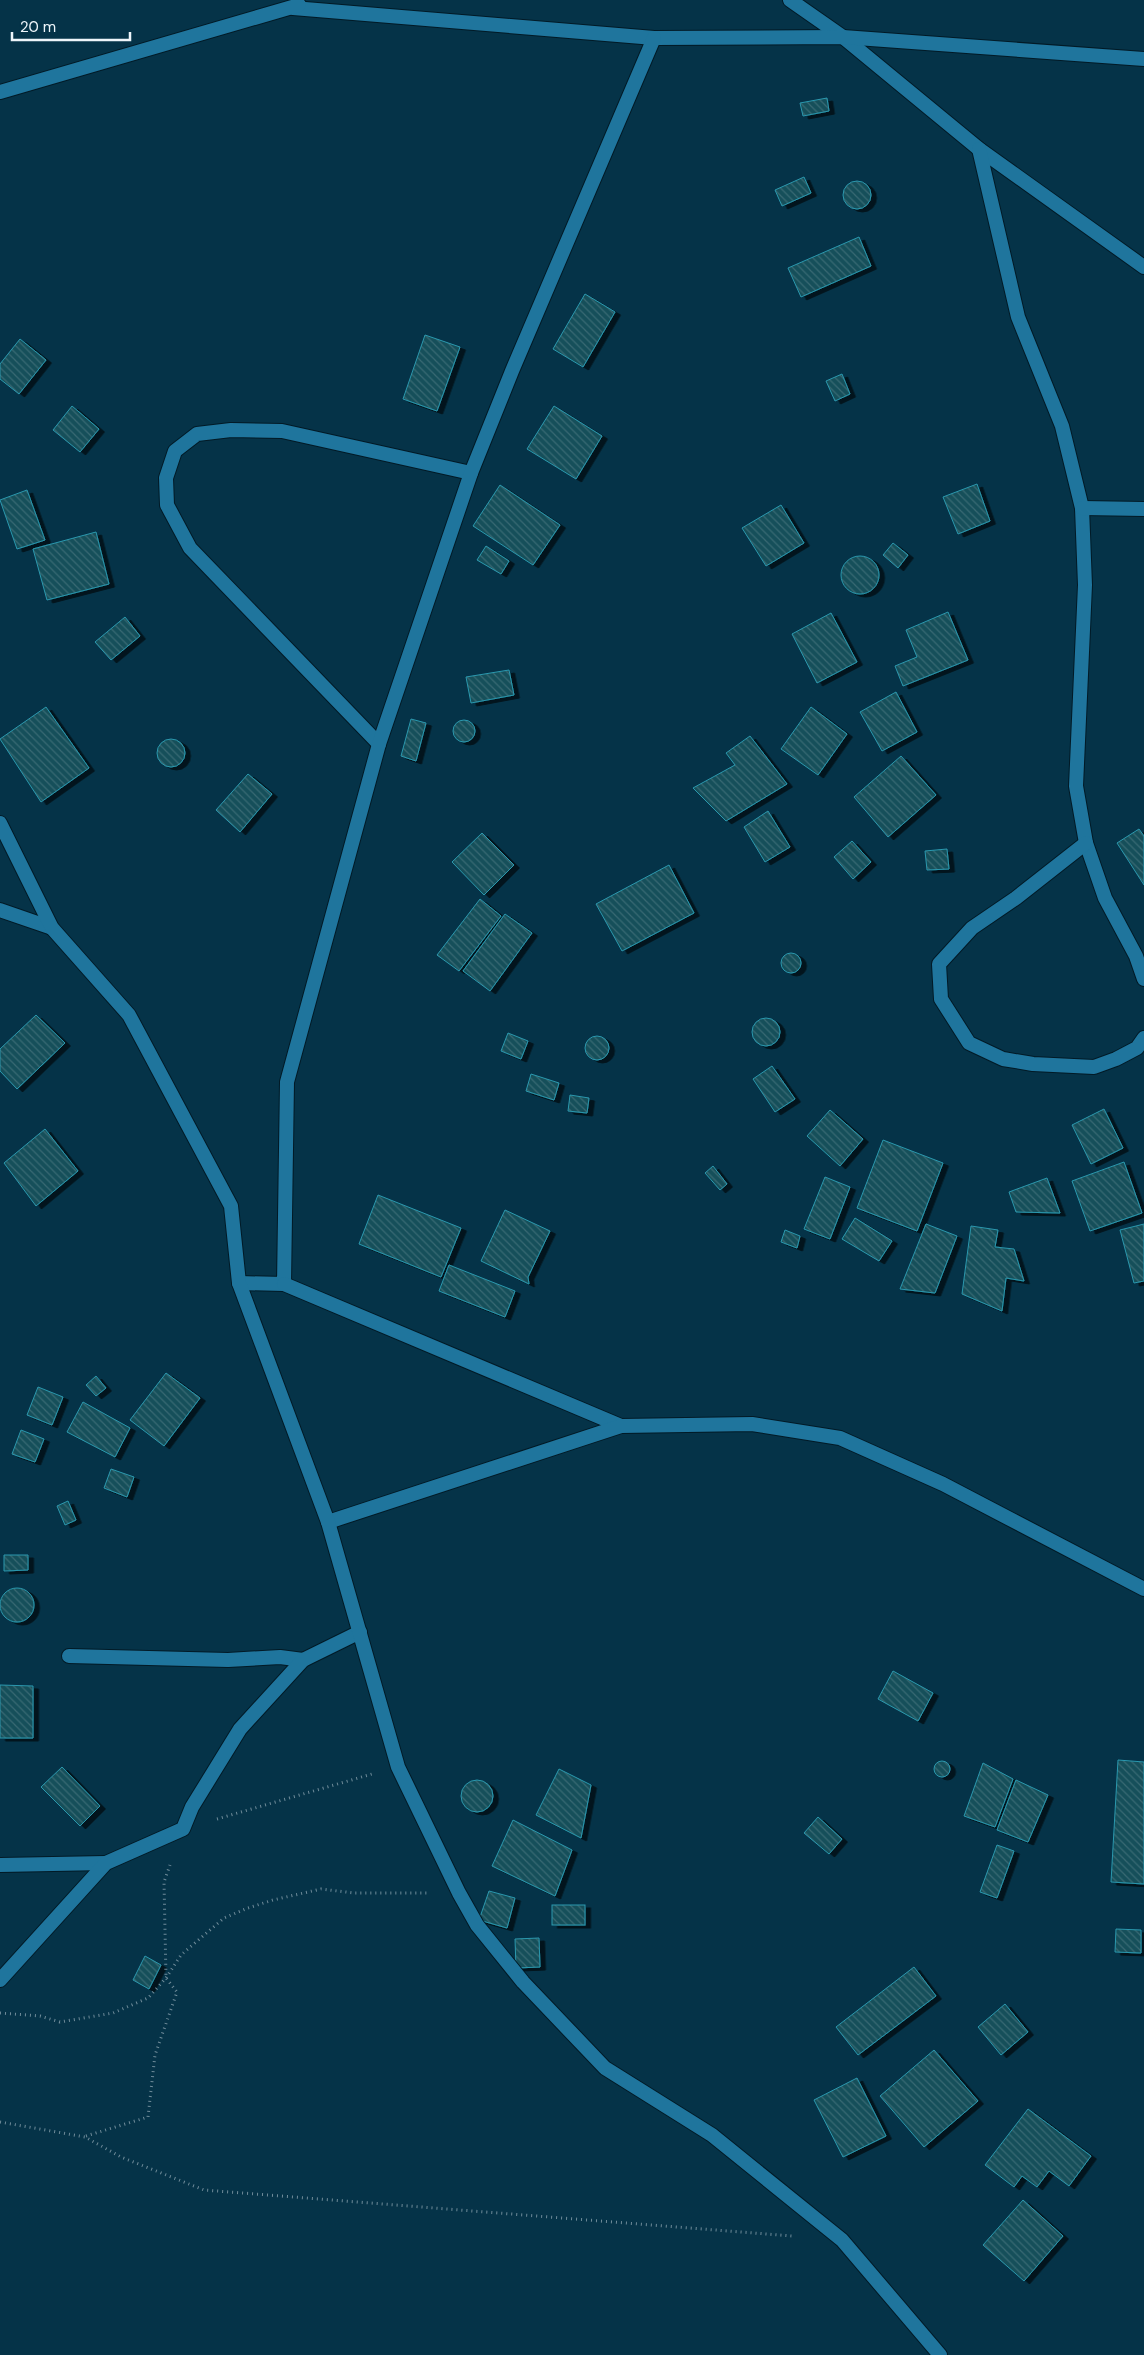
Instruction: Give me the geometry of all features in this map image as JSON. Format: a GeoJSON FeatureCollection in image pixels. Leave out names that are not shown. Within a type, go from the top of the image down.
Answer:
{"type":"FeatureCollection","features":[{"type":"Feature","properties":{"kind":"street"},"geometry":{"type":"LineString","coordinates":[[0,92],[293,8],[310,0]]}},
{"type":"Feature","properties":{"kind":"street"},"geometry":{"type":"LineString","coordinates":[[790,0],[843,37],[979,149],[1144,267]]}},
{"type":"Feature","properties":{"kind":"street"},"geometry":{"type":"LineString","coordinates":[[293,8],[654,38],[843,37],[1144,59]]}},
{"type":"Feature","properties":{"kind":"street"},"geometry":{"type":"LineString","coordinates":[[284,1284],[287,1082],[379,744],[471,473],[512,371],[654,38]]}},
{"type":"Feature","properties":{"kind":"street"},"geometry":{"type":"LineString","coordinates":[[979,149],[1018,317],[1062,426],[1082,508],[1085,585],[1076,786],[1086,844],[1105,898],[1136,956],[1144,979]]}},
{"type":"Feature","properties":{"kind":"street"},"geometry":{"type":"LineString","coordinates":[[379,744],[190,548],[167,505],[166,478],[172,460],[175,452],[197,434],[231,430],[282,431],[471,473]]}},
{"type":"Feature","properties":{"kind":"street"},"geometry":{"type":"LineString","coordinates":[[1082,508],[1144,509]]}},
{"type":"Feature","properties":{"kind":"street"},"geometry":{"type":"LineString","coordinates":[[0,823],[52,928],[129,1015],[231,1206],[239,1283],[328,1522],[398,1767],[459,1893],[477,1925],[523,1982],[605,2068],[712,2135],[842,2240],[940,2355]]}},
{"type":"Feature","properties":{"kind":"street"},"geometry":{"type":"LineString","coordinates":[[1086,844],[965,936],[939,964],[941,999],[969,1043],[1003,1059],[1034,1064],[1094,1067],[1116,1059],[1137,1048],[1144,1038]]}},
{"type":"Feature","properties":{"kind":"street"},"geometry":{"type":"LineString","coordinates":[[0,910],[52,928]]}},
{"type":"Feature","properties":{"kind":"street"},"geometry":{"type":"LineString","coordinates":[[239,1283],[284,1284],[621,1426]]}},
{"type":"Feature","properties":{"kind":"street"},"geometry":{"type":"LineString","coordinates":[[328,1522],[621,1426],[752,1424],[840,1438],[943,1484],[1144,1589]]}},
{"type":"Feature","properties":{"kind":"street"},"geometry":{"type":"LineString","coordinates":[[0,1865],[106,1863],[183,1829],[192,1807],[240,1729],[303,1660],[360,1632]]}},
{"type":"Feature","properties":{"kind":"street"},"geometry":{"type":"LineString","coordinates":[[69,1656],[228,1660],[280,1657],[303,1660]]}},
{"type":"Feature","properties":{"kind":"street"},"geometry":{"type":"LineString","coordinates":[[0,1980],[106,1863]]}},
{"type":"Feature","properties":{"kind":"path"},"geometry":{"type":"LineString","coordinates":[[85,2136],[148,2117],[155,2055],[177,1992],[166,1978],[164,1882],[183,1829],[398,1767]]}},
{"type":"Feature","properties":{"kind":"path"},"geometry":{"type":"LineString","coordinates":[[0,2013],[40,2016],[60,2022],[113,2012],[148,1998],[166,1978],[181,1954],[224,1918],[273,1900],[321,1889],[354,1893],[459,1893]]}},
{"type":"Feature","properties":{"kind":"path"},"geometry":{"type":"LineString","coordinates":[[0,2122],[85,2136],[121,2157],[204,2190],[793,2236]]}},
{"type":"Feature","properties":{"kind":"building"},"geometry":{"type":"Polygon","coordinates":[[[827,98],[829,111],[803,116],[800,103],[827,98]]]}},
{"type":"Feature","properties":{"kind":"building"},"geometry":{"type":"Polygon","coordinates":[[[804,177],[811,193],[782,206],[775,190],[804,177]]]}},
{"type":"Feature","properties":{"kind":"building"},"geometry":{"type":"Polygon","coordinates":[[[857,181],[867,185],[871,195],[867,205],[857,209],[847,205],[843,195],[847,185],[857,181]]]}},
{"type":"Feature","properties":{"kind":"building"},"geometry":{"type":"Polygon","coordinates":[[[859,237],[871,266],[801,297],[788,268],[859,237]]]}},
{"type":"Feature","properties":{"kind":"building"},"geometry":{"type":"Polygon","coordinates":[[[585,294],[615,312],[583,367],[553,349],[585,294]]]}},
{"type":"Feature","properties":{"kind":"building"},"geometry":{"type":"Polygon","coordinates":[[[425,335],[460,347],[437,411],[403,399],[425,335]]]}},
{"type":"Feature","properties":{"kind":"building"},"geometry":{"type":"Polygon","coordinates":[[[20,339],[46,360],[19,394],[0,379],[0,364],[20,339]]]}},
{"type":"Feature","properties":{"kind":"building"},"geometry":{"type":"Polygon","coordinates":[[[842,374],[850,394],[835,401],[826,381],[842,374]]]}},
{"type":"Feature","properties":{"kind":"building"},"geometry":{"type":"Polygon","coordinates":[[[72,406],[99,429],[80,452],[53,430],[72,406]]]}},
{"type":"Feature","properties":{"kind":"building"},"geometry":{"type":"Polygon","coordinates":[[[554,406],[602,436],[576,479],[527,449],[554,406]]]}},
{"type":"Feature","properties":{"kind":"building"},"geometry":{"type":"Polygon","coordinates":[[[977,484],[990,521],[958,534],[943,497],[977,484]]]}},
{"type":"Feature","properties":{"kind":"building"},"geometry":{"type":"Polygon","coordinates":[[[500,485],[560,525],[533,565],[473,526],[500,485]]]}},
{"type":"Feature","properties":{"kind":"building"},"geometry":{"type":"Polygon","coordinates":[[[27,490],[45,540],[17,549],[0,500],[27,490]]]}},
{"type":"Feature","properties":{"kind":"building"},"geometry":{"type":"Polygon","coordinates":[[[781,505],[804,543],[766,566],[742,528],[781,505]]]}},
{"type":"Feature","properties":{"kind":"building"},"geometry":{"type":"Polygon","coordinates":[[[96,532],[109,584],[47,600],[33,549],[96,532]]]}},
{"type":"Feature","properties":{"kind":"building"},"geometry":{"type":"Polygon","coordinates":[[[893,543],[908,555],[898,568],[883,555],[893,543]]]}},
{"type":"Feature","properties":{"kind":"building"},"geometry":{"type":"Polygon","coordinates":[[[486,546],[509,561],[501,574],[477,560],[486,546]]]}},
{"type":"Feature","properties":{"kind":"building"},"geometry":{"type":"Polygon","coordinates":[[[860,556],[873,562],[879,575],[873,588],[860,594],[847,588],[841,575],[847,562],[860,556]]]}},
{"type":"Feature","properties":{"kind":"building"},"geometry":{"type":"Polygon","coordinates":[[[948,612],[968,660],[903,686],[895,666],[917,657],[906,630],[948,612]]]}},
{"type":"Feature","properties":{"kind":"building"},"geometry":{"type":"Polygon","coordinates":[[[831,613],[857,662],[817,683],[792,634],[831,613]]]}},
{"type":"Feature","properties":{"kind":"building"},"geometry":{"type":"Polygon","coordinates":[[[125,617],[140,636],[111,660],[95,642],[125,617]]]}},
{"type":"Feature","properties":{"kind":"building"},"geometry":{"type":"Polygon","coordinates":[[[509,670],[514,695],[471,703],[466,677],[509,670]]]}},
{"type":"Feature","properties":{"kind":"building"},"geometry":{"type":"Polygon","coordinates":[[[896,692],[917,732],[882,751],[860,712],[896,692]]]}},
{"type":"Feature","properties":{"kind":"building"},"geometry":{"type":"Polygon","coordinates":[[[46,707],[89,768],[41,802],[0,739],[46,707]]]}},
{"type":"Feature","properties":{"kind":"building"},"geometry":{"type":"Polygon","coordinates":[[[811,707],[847,734],[818,775],[781,749],[811,707]]]}},
{"type":"Feature","properties":{"kind":"building"},"geometry":{"type":"Polygon","coordinates":[[[411,719],[426,723],[416,761],[401,756],[411,719]]]}},
{"type":"Feature","properties":{"kind":"building"},"geometry":{"type":"Polygon","coordinates":[[[464,720],[472,723],[475,731],[472,739],[464,742],[456,739],[453,731],[456,723],[464,720]]]}},
{"type":"Feature","properties":{"kind":"building"},"geometry":{"type":"Polygon","coordinates":[[[750,736],[787,784],[726,821],[693,788],[735,765],[726,753],[750,736]]]}},
{"type":"Feature","properties":{"kind":"building"},"geometry":{"type":"Polygon","coordinates":[[[171,739],[181,743],[185,753],[181,763],[171,767],[161,763],[157,753],[161,743],[171,739]]]}},
{"type":"Feature","properties":{"kind":"building"},"geometry":{"type":"Polygon","coordinates":[[[901,756],[936,795],[888,837],[854,797],[901,756]]]}},
{"type":"Feature","properties":{"kind":"building"},"geometry":{"type":"Polygon","coordinates":[[[248,774],[272,794],[240,832],[216,810],[248,774]]]}},
{"type":"Feature","properties":{"kind":"building"},"geometry":{"type":"Polygon","coordinates":[[[768,811],[790,847],[765,862],[744,827],[768,811]]]}},
{"type":"Feature","properties":{"kind":"building"},"geometry":{"type":"Polygon","coordinates":[[[1139,829],[1144,836],[1144,885],[1117,843],[1139,829]]]}},
{"type":"Feature","properties":{"kind":"building"},"geometry":{"type":"Polygon","coordinates":[[[482,833],[514,865],[484,895],[452,862],[482,833]]]}},
{"type":"Feature","properties":{"kind":"building"},"geometry":{"type":"Polygon","coordinates":[[[852,841],[871,862],[853,879],[834,857],[852,841]]]}},
{"type":"Feature","properties":{"kind":"building"},"geometry":{"type":"Polygon","coordinates":[[[947,849],[949,869],[927,870],[925,851],[947,849]]]}},
{"type":"Feature","properties":{"kind":"building"},"geometry":{"type":"Polygon","coordinates":[[[669,865],[694,913],[622,951],[596,904],[669,865]]]}},
{"type":"Feature","properties":{"kind":"building"},"geometry":{"type":"Polygon","coordinates":[[[480,899],[501,916],[459,971],[437,955],[480,899]]]}},
{"type":"Feature","properties":{"kind":"building"},"geometry":{"type":"Polygon","coordinates":[[[505,914],[532,933],[490,991],[463,971],[505,914]]]}},
{"type":"Feature","properties":{"kind":"building"},"geometry":{"type":"Polygon","coordinates":[[[787,953],[795,953],[801,959],[801,967],[795,973],[787,973],[781,967],[781,959],[787,953]]]}},
{"type":"Feature","properties":{"kind":"building"},"geometry":{"type":"Polygon","coordinates":[[[36,1015],[65,1043],[17,1089],[0,1071],[0,1049],[36,1015]]]}},
{"type":"Feature","properties":{"kind":"building"},"geometry":{"type":"Polygon","coordinates":[[[766,1018],[776,1022],[780,1032],[776,1042],[766,1046],[756,1042],[752,1032],[756,1022],[766,1018]]]}},
{"type":"Feature","properties":{"kind":"building"},"geometry":{"type":"Polygon","coordinates":[[[508,1033],[528,1041],[521,1059],[501,1051],[508,1033]]]}},
{"type":"Feature","properties":{"kind":"building"},"geometry":{"type":"Polygon","coordinates":[[[597,1036],[606,1039],[609,1048],[606,1057],[597,1060],[588,1057],[585,1048],[588,1039],[597,1036]]]}},
{"type":"Feature","properties":{"kind":"building"},"geometry":{"type":"Polygon","coordinates":[[[772,1066],[795,1099],[775,1112],[753,1079],[772,1066]]]}},
{"type":"Feature","properties":{"kind":"building"},"geometry":{"type":"Polygon","coordinates":[[[531,1074],[559,1083],[554,1100],[526,1091],[531,1074]]]}},
{"type":"Feature","properties":{"kind":"building"},"geometry":{"type":"Polygon","coordinates":[[[570,1095],[589,1098],[587,1113],[568,1111],[570,1095]]]}},
{"type":"Feature","properties":{"kind":"building"},"geometry":{"type":"Polygon","coordinates":[[[1104,1109],[1123,1148],[1091,1164],[1072,1125],[1104,1109]]]}},
{"type":"Feature","properties":{"kind":"building"},"geometry":{"type":"Polygon","coordinates":[[[830,1110],[863,1139],[840,1166],[807,1136],[830,1110]]]}},
{"type":"Feature","properties":{"kind":"building"},"geometry":{"type":"Polygon","coordinates":[[[45,1129],[78,1171],[36,1206],[4,1163],[45,1129]]]}},
{"type":"Feature","properties":{"kind":"building"},"geometry":{"type":"Polygon","coordinates":[[[883,1140],[943,1163],[917,1231],[857,1208],[883,1140]]]}},
{"type":"Feature","properties":{"kind":"building"},"geometry":{"type":"Polygon","coordinates":[[[1124,1162],[1142,1213],[1090,1231],[1072,1181],[1124,1162]]]}},
{"type":"Feature","properties":{"kind":"building"},"geometry":{"type":"Polygon","coordinates":[[[713,1166],[727,1184],[720,1190],[705,1173],[713,1166]]]}},
{"type":"Feature","properties":{"kind":"building"},"geometry":{"type":"Polygon","coordinates":[[[825,1177],[850,1187],[830,1239],[804,1229],[825,1177]]]}},
{"type":"Feature","properties":{"kind":"building"},"geometry":{"type":"Polygon","coordinates":[[[1047,1178],[1060,1213],[1016,1212],[1009,1192],[1047,1178]]]}},
{"type":"Feature","properties":{"kind":"building"},"geometry":{"type":"Polygon","coordinates":[[[378,1195],[461,1228],[441,1277],[359,1244],[378,1195]]]}},
{"type":"Feature","properties":{"kind":"building"},"geometry":{"type":"Polygon","coordinates":[[[505,1210],[550,1231],[528,1277],[529,1284],[481,1261],[505,1210]]]}},
{"type":"Feature","properties":{"kind":"building"},"geometry":{"type":"Polygon","coordinates":[[[855,1218],[892,1241],[879,1261],[842,1239],[855,1218]]]}},
{"type":"Feature","properties":{"kind":"building"},"geometry":{"type":"Polygon","coordinates":[[[926,1224],[957,1236],[935,1293],[900,1289],[926,1224]]]}},
{"type":"Feature","properties":{"kind":"building"},"geometry":{"type":"Polygon","coordinates":[[[1144,1224],[1144,1281],[1134,1283],[1120,1230],[1144,1224]]]}},
{"type":"Feature","properties":{"kind":"building"},"geometry":{"type":"Polygon","coordinates":[[[971,1226],[998,1230],[995,1247],[1014,1249],[1024,1281],[1006,1278],[1002,1311],[962,1294],[971,1226]]]}},
{"type":"Feature","properties":{"kind":"building"},"geometry":{"type":"Polygon","coordinates":[[[785,1230],[800,1236],[797,1248],[781,1242],[785,1230]]]}},
{"type":"Feature","properties":{"kind":"building"},"geometry":{"type":"Polygon","coordinates":[[[449,1265],[515,1291],[505,1317],[439,1291],[449,1265]]]}},
{"type":"Feature","properties":{"kind":"building"},"geometry":{"type":"Polygon","coordinates":[[[166,1373],[200,1398],[164,1446],[130,1420],[166,1373]]]}},
{"type":"Feature","properties":{"kind":"building"},"geometry":{"type":"Polygon","coordinates":[[[96,1376],[106,1388],[96,1396],[86,1385],[96,1376]]]}},
{"type":"Feature","properties":{"kind":"building"},"geometry":{"type":"Polygon","coordinates":[[[38,1387],[63,1397],[52,1425],[27,1415],[38,1387]]]}},
{"type":"Feature","properties":{"kind":"building"},"geometry":{"type":"Polygon","coordinates":[[[83,1402],[130,1428],[115,1457],[67,1432],[83,1402]]]}},
{"type":"Feature","properties":{"kind":"building"},"geometry":{"type":"Polygon","coordinates":[[[21,1430],[44,1439],[35,1462],[12,1454],[21,1430]]]}},
{"type":"Feature","properties":{"kind":"building"},"geometry":{"type":"Polygon","coordinates":[[[111,1469],[134,1477],[127,1497],[104,1488],[111,1469]]]}},
{"type":"Feature","properties":{"kind":"building"},"geometry":{"type":"Polygon","coordinates":[[[68,1501],[76,1520],[65,1525],[57,1506],[68,1501]]]}},
{"type":"Feature","properties":{"kind":"building"},"geometry":{"type":"Polygon","coordinates":[[[4,1555],[28,1555],[28,1570],[4,1571],[4,1555]]]}},
{"type":"Feature","properties":{"kind":"building"},"geometry":{"type":"Polygon","coordinates":[[[17,1588],[24,1589],[29,1593],[33,1598],[33,1612],[29,1617],[24,1621],[17,1622],[10,1621],[5,1617],[1,1612],[0,1605],[1,1598],[5,1593],[10,1589],[17,1588]]]}},
{"type":"Feature","properties":{"kind":"building"},"geometry":{"type":"Polygon","coordinates":[[[893,1671],[933,1693],[918,1721],[878,1699],[893,1671]]]}},
{"type":"Feature","properties":{"kind":"building"},"geometry":{"type":"Polygon","coordinates":[[[0,1685],[33,1686],[33,1738],[0,1738],[0,1685]]]}},
{"type":"Feature","properties":{"kind":"building"},"geometry":{"type":"Polygon","coordinates":[[[1118,1760],[1144,1762],[1144,1884],[1111,1882],[1118,1760]]]}},
{"type":"Feature","properties":{"kind":"building"},"geometry":{"type":"Polygon","coordinates":[[[939,1761],[945,1761],[950,1766],[948,1775],[939,1777],[934,1772],[934,1766],[939,1761]]]}},
{"type":"Feature","properties":{"kind":"building"},"geometry":{"type":"Polygon","coordinates":[[[983,1763],[1013,1779],[995,1827],[964,1816],[983,1763]]]}},
{"type":"Feature","properties":{"kind":"building"},"geometry":{"type":"Polygon","coordinates":[[[62,1767],[100,1806],[80,1826],[41,1787],[62,1767]]]}},
{"type":"Feature","properties":{"kind":"building"},"geometry":{"type":"Polygon","coordinates":[[[559,1769],[591,1785],[581,1838],[536,1815],[559,1769]]]}},
{"type":"Feature","properties":{"kind":"building"},"geometry":{"type":"Polygon","coordinates":[[[477,1780],[483,1781],[488,1785],[492,1790],[492,1802],[488,1807],[483,1811],[477,1812],[471,1811],[466,1807],[462,1802],[461,1796],[462,1790],[466,1785],[471,1781],[477,1780]]]}},
{"type":"Feature","properties":{"kind":"building"},"geometry":{"type":"Polygon","coordinates":[[[1016,1780],[1048,1795],[1028,1842],[997,1830],[1016,1780]]]}},
{"type":"Feature","properties":{"kind":"building"},"geometry":{"type":"Polygon","coordinates":[[[818,1817],[842,1839],[829,1854],[804,1833],[818,1817]]]}},
{"type":"Feature","properties":{"kind":"building"},"geometry":{"type":"Polygon","coordinates":[[[513,1820],[572,1850],[555,1896],[492,1866],[513,1820]]]}},
{"type":"Feature","properties":{"kind":"building"},"geometry":{"type":"Polygon","coordinates":[[[997,1845],[1014,1851],[997,1898],[980,1892],[997,1845]]]}},
{"type":"Feature","properties":{"kind":"building"},"geometry":{"type":"Polygon","coordinates":[[[489,1891],[515,1898],[507,1928],[479,1920],[489,1891]]]}},
{"type":"Feature","properties":{"kind":"building"},"geometry":{"type":"Polygon","coordinates":[[[552,1905],[585,1905],[585,1925],[552,1925],[552,1905]]]}},
{"type":"Feature","properties":{"kind":"building"},"geometry":{"type":"Polygon","coordinates":[[[1116,1929],[1141,1930],[1141,1953],[1115,1952],[1116,1929]]]}},
{"type":"Feature","properties":{"kind":"building"},"geometry":{"type":"Polygon","coordinates":[[[539,1938],[540,1967],[516,1968],[515,1939],[539,1938]]]}},
{"type":"Feature","properties":{"kind":"building"},"geometry":{"type":"Polygon","coordinates":[[[145,1956],[161,1965],[149,1989],[133,1980],[145,1956]]]}},
{"type":"Feature","properties":{"kind":"building"},"geometry":{"type":"Polygon","coordinates":[[[914,1967],[936,1996],[858,2055],[836,2027],[914,1967]]]}},
{"type":"Feature","properties":{"kind":"building"},"geometry":{"type":"Polygon","coordinates":[[[1005,2004],[1028,2032],[1001,2055],[978,2027],[1005,2004]]]}},
{"type":"Feature","properties":{"kind":"building"},"geometry":{"type":"Polygon","coordinates":[[[934,2050],[978,2101],[924,2147],[880,2096],[934,2050]]]}},
{"type":"Feature","properties":{"kind":"building"},"geometry":{"type":"Polygon","coordinates":[[[857,2078],[886,2136],[843,2157],[814,2100],[857,2078]]]}},
{"type":"Feature","properties":{"kind":"building"},"geometry":{"type":"Polygon","coordinates":[[[1028,2109],[1091,2156],[1069,2186],[1049,2171],[1037,2187],[1022,2176],[1014,2187],[985,2165],[1028,2109]]]}},
{"type":"Feature","properties":{"kind":"building"},"geometry":{"type":"Polygon","coordinates":[[[1023,2200],[1063,2236],[1024,2281],[983,2245],[1023,2200]]]}}]}
